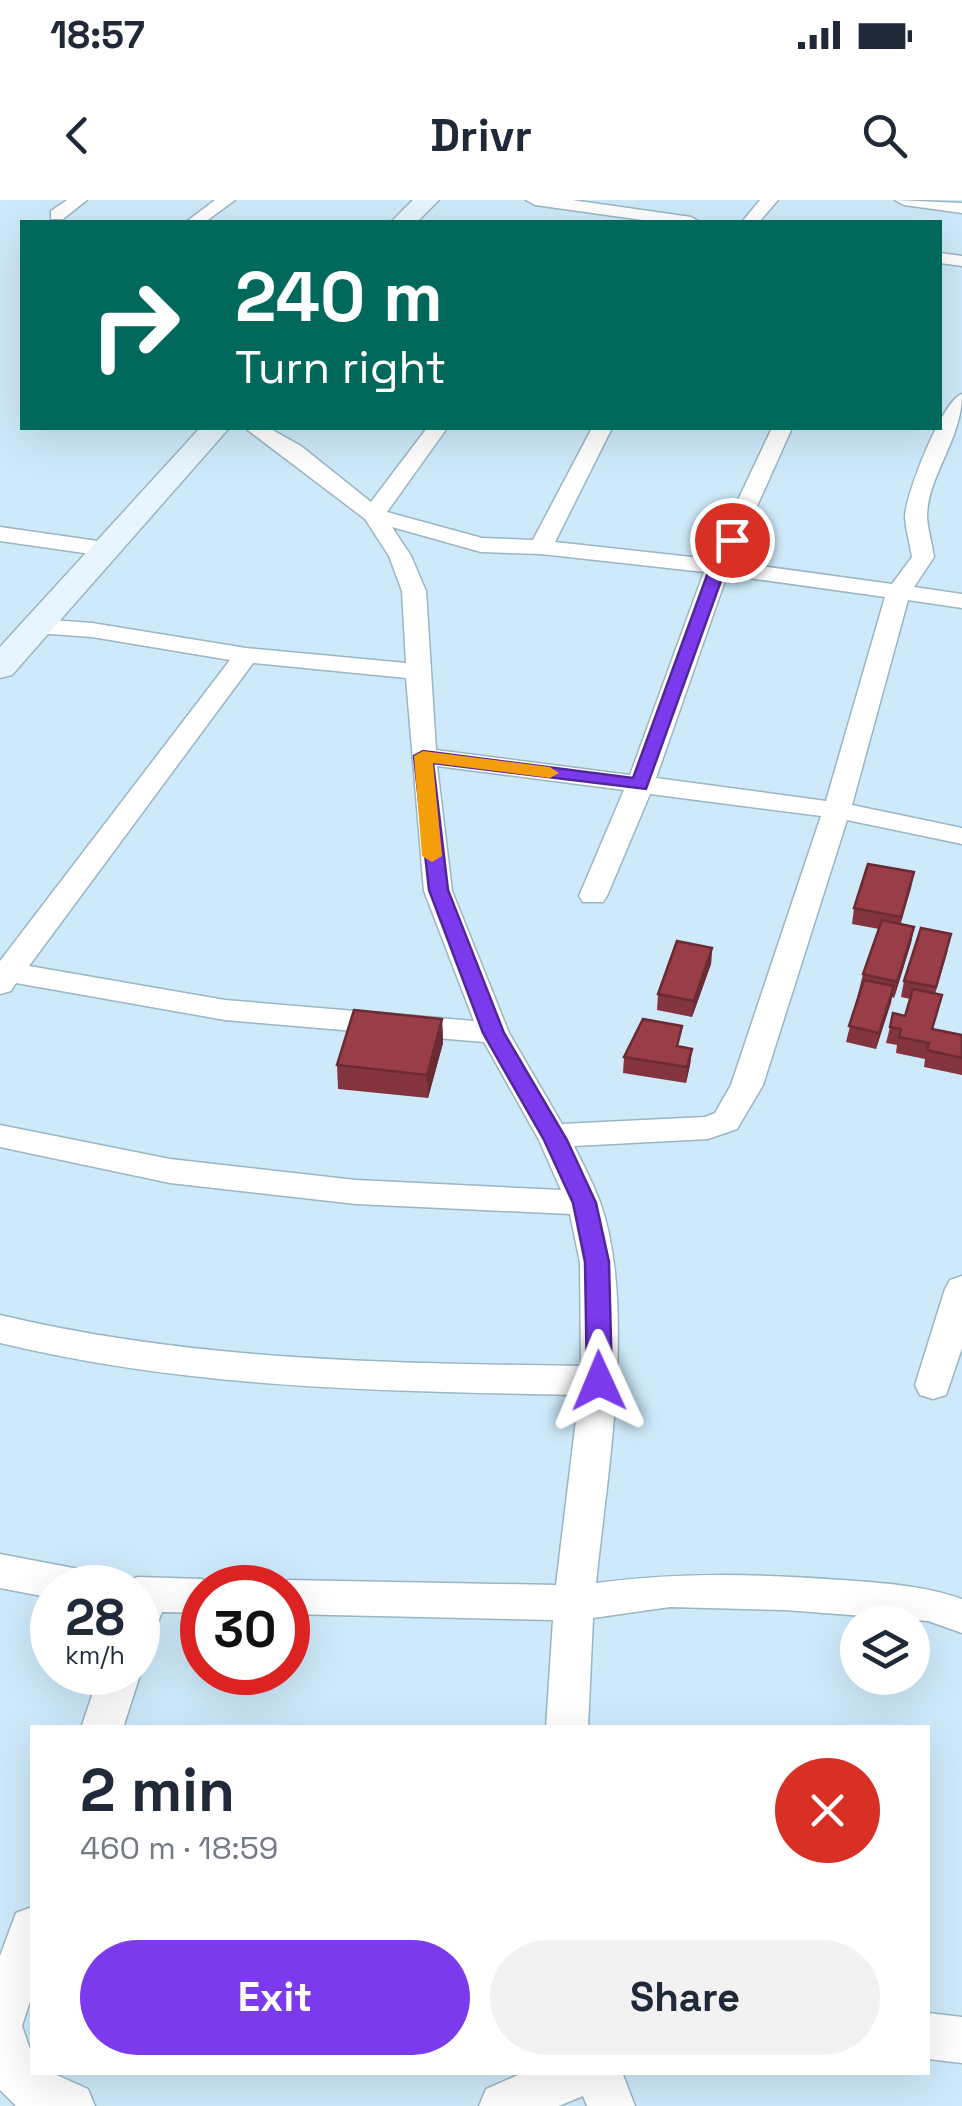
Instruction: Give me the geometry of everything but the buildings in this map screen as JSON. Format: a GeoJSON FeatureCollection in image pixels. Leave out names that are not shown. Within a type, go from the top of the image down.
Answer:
{"type":"FeatureCollection","features":[{"type":"Feature","properties":{"kind":"street"},"geometry":{"type":"LineString","coordinates":[[57,215],[78,200]]}},
{"type":"Feature","properties":{"kind":"street"},"geometry":{"type":"LineString","coordinates":[[197,220],[226,200]]}},
{"type":"Feature","properties":{"kind":"street"},"geometry":{"type":"LineString","coordinates":[[405,220],[427,200]]}},
{"type":"Feature","properties":{"kind":"street"},"geometry":{"type":"LineString","coordinates":[[535,200],[679,220]]}},
{"type":"Feature","properties":{"kind":"street"},"geometry":{"type":"LineString","coordinates":[[752,220],[768,200]]}},
{"type":"Feature","properties":{"kind":"street"},"geometry":{"type":"LineString","coordinates":[[914,201],[962,208]]}},
{"type":"Feature","properties":{"kind":"street"},"geometry":{"type":"LineString","coordinates":[[594,220],[607,208]]}},
{"type":"Feature","properties":{"kind":"street"},"geometry":{"type":"LineString","coordinates":[[553,1136],[676,1132],[726,1122],[747,1085],[837,810],[898,593],[923,557],[916,515],[931,464],[955,409]]}},
{"type":"Feature","properties":{"kind":"street"},"geometry":{"type":"LineString","coordinates":[[0,668],[213,430]]}},
{"type":"Feature","properties":{"kind":"street"},"geometry":{"type":"LineString","coordinates":[[258,430],[293,451],[373,516],[400,556],[414,591],[423,756],[438,890],[494,1033],[553,1136],[584,1203],[597,1262],[599,1381],[574,1602],[567,1725]]}},
{"type":"Feature","properties":{"kind":"street"},"geometry":{"type":"LineString","coordinates":[[373,516],[436,430]]}},
{"type":"Feature","properties":{"kind":"street"},"geometry":{"type":"LineString","coordinates":[[542,547],[601,430]]}},
{"type":"Feature","properties":{"kind":"street"},"geometry":{"type":"LineString","coordinates":[[593,896],[640,785],[718,567],[781,430]]}},
{"type":"Feature","properties":{"kind":"street"},"geometry":{"type":"LineString","coordinates":[[373,516],[469,542],[718,567],[962,602]]}},
{"type":"Feature","properties":{"kind":"street"},"geometry":{"type":"LineString","coordinates":[[0,534],[105,549]]}},
{"type":"Feature","properties":{"kind":"street"},"geometry":{"type":"LineString","coordinates":[[38,626],[92,630],[246,655],[418,672]]}},
{"type":"Feature","properties":{"kind":"street"},"geometry":{"type":"LineString","coordinates":[[246,655],[3,976],[225,1010],[494,1033]]}},
{"type":"Feature","properties":{"kind":"street"},"geometry":{"type":"LineString","coordinates":[[423,756],[837,810],[962,836]]}},
{"type":"Feature","properties":{"kind":"street"},"geometry":{"type":"LineString","coordinates":[[0,1136],[170,1171],[244,1180],[356,1192],[584,1203]]}},
{"type":"Feature","properties":{"kind":"street"},"geometry":{"type":"LineString","coordinates":[[933,1385],[962,1289]]}},
{"type":"Feature","properties":{"kind":"street"},"geometry":{"type":"LineString","coordinates":[[0,1329],[77,1350],[219,1370],[599,1381]]}},
{"type":"Feature","properties":{"kind":"street"},"geometry":{"type":"LineString","coordinates":[[0,1571],[30,1577]]}},
{"type":"Feature","properties":{"kind":"street"},"geometry":{"type":"LineString","coordinates":[[310,1597],[574,1602],[670,1590],[785,1593],[928,1604],[962,1616]]}},
{"type":"Feature","properties":{"kind":"street"},"geometry":{"type":"LineString","coordinates":[[103,1725],[113,1695]]}},
{"type":"Feature","properties":{"kind":"street"},"geometry":{"type":"LineString","coordinates":[[30,1937],[2,2044],[40,2096],[71,2106]]}},
{"type":"Feature","properties":{"kind":"street"},"geometry":{"type":"LineString","coordinates":[[930,2036],[962,2040]]}},
{"type":"Feature","properties":{"kind":"street"},"geometry":{"type":"LineString","coordinates":[[504,2106],[576,2075]]}},
{"type":"Feature","properties":{"kind":"street"},"geometry":{"type":"LineString","coordinates":[[599,2075],[611,2106]]}},
{"type":"Feature","properties":{"kind":"slow traffic"},"geometry":{"type":"LineString","coordinates":[[432,856],[423,756],[550,773]]}},
{"type":"Feature","properties":{"kind":"route"},"geometry":{"type":"LineString","coordinates":[[599,1381],[597,1262],[584,1203],[556,1140],[494,1033],[438,890],[423,756],[640,785],[718,567],[732,540]]}}]}
